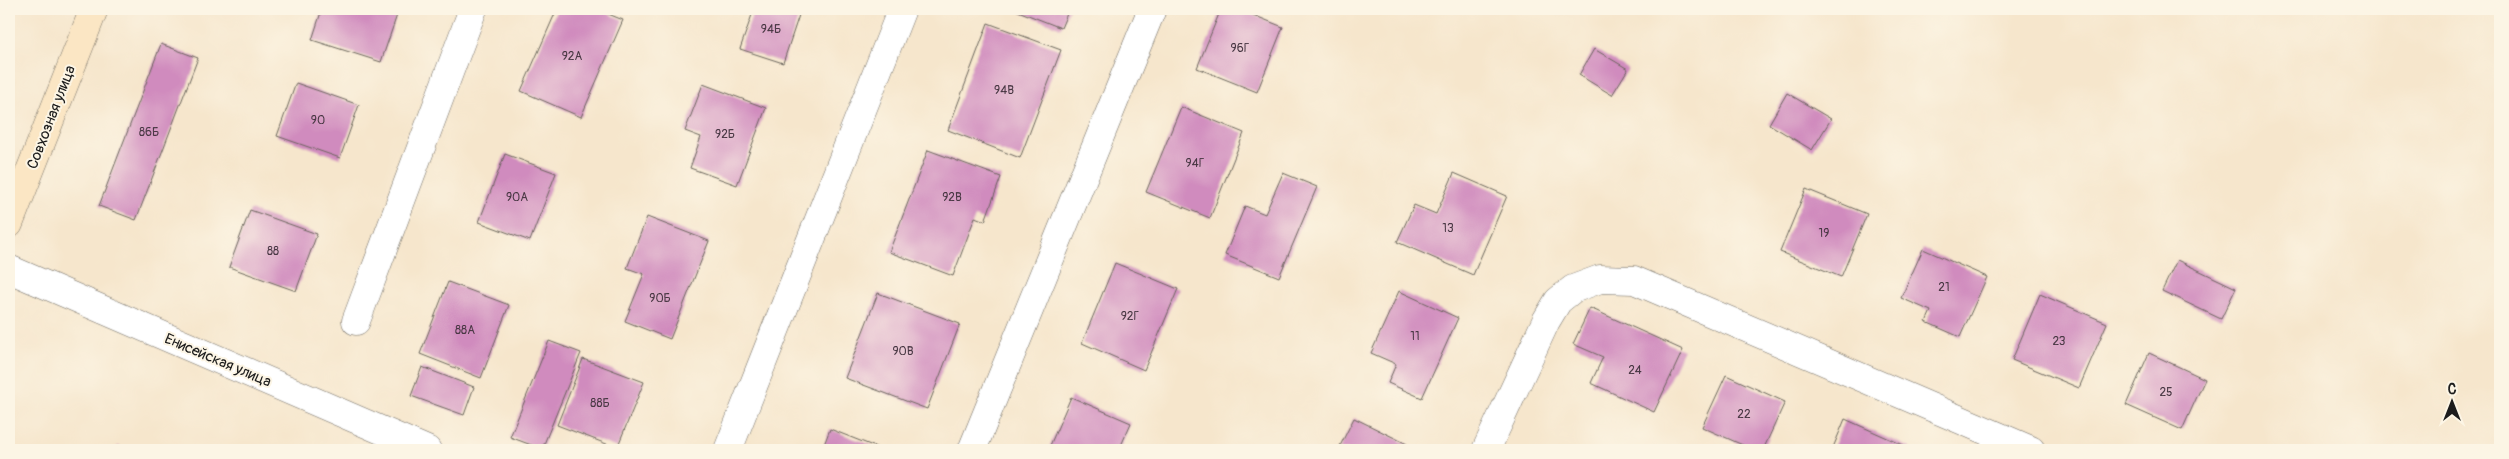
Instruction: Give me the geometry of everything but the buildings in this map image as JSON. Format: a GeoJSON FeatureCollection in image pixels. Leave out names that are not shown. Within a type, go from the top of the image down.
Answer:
{"type":"FeatureCollection","features":[{"type":"Feature","properties":{"kind":"main road","name":"Совхозная улица"},"geometry":{"type":"LineString","coordinates":[[9,224],[94,9]]}},
{"type":"Feature","properties":{"kind":"street"},"geometry":{"type":"LineString","coordinates":[[356,322],[473,9]]}},
{"type":"Feature","properties":{"kind":"street"},"geometry":{"type":"LineString","coordinates":[[728,450],[902,9]]}},
{"type":"Feature","properties":{"kind":"street"},"geometry":{"type":"LineString","coordinates":[[972,450],[1152,9]]}},
{"type":"Feature","properties":{"kind":"street","name":"Енисейская улица"},"geometry":{"type":"LineString","coordinates":[[9,269],[427,450]]}},
{"type":"Feature","properties":{"kind":"street"},"geometry":{"type":"LineString","coordinates":[[1486,450],[1546,322],[1558,301],[1572,289],[1600,279],[1634,280],[2031,450]]}}]}
